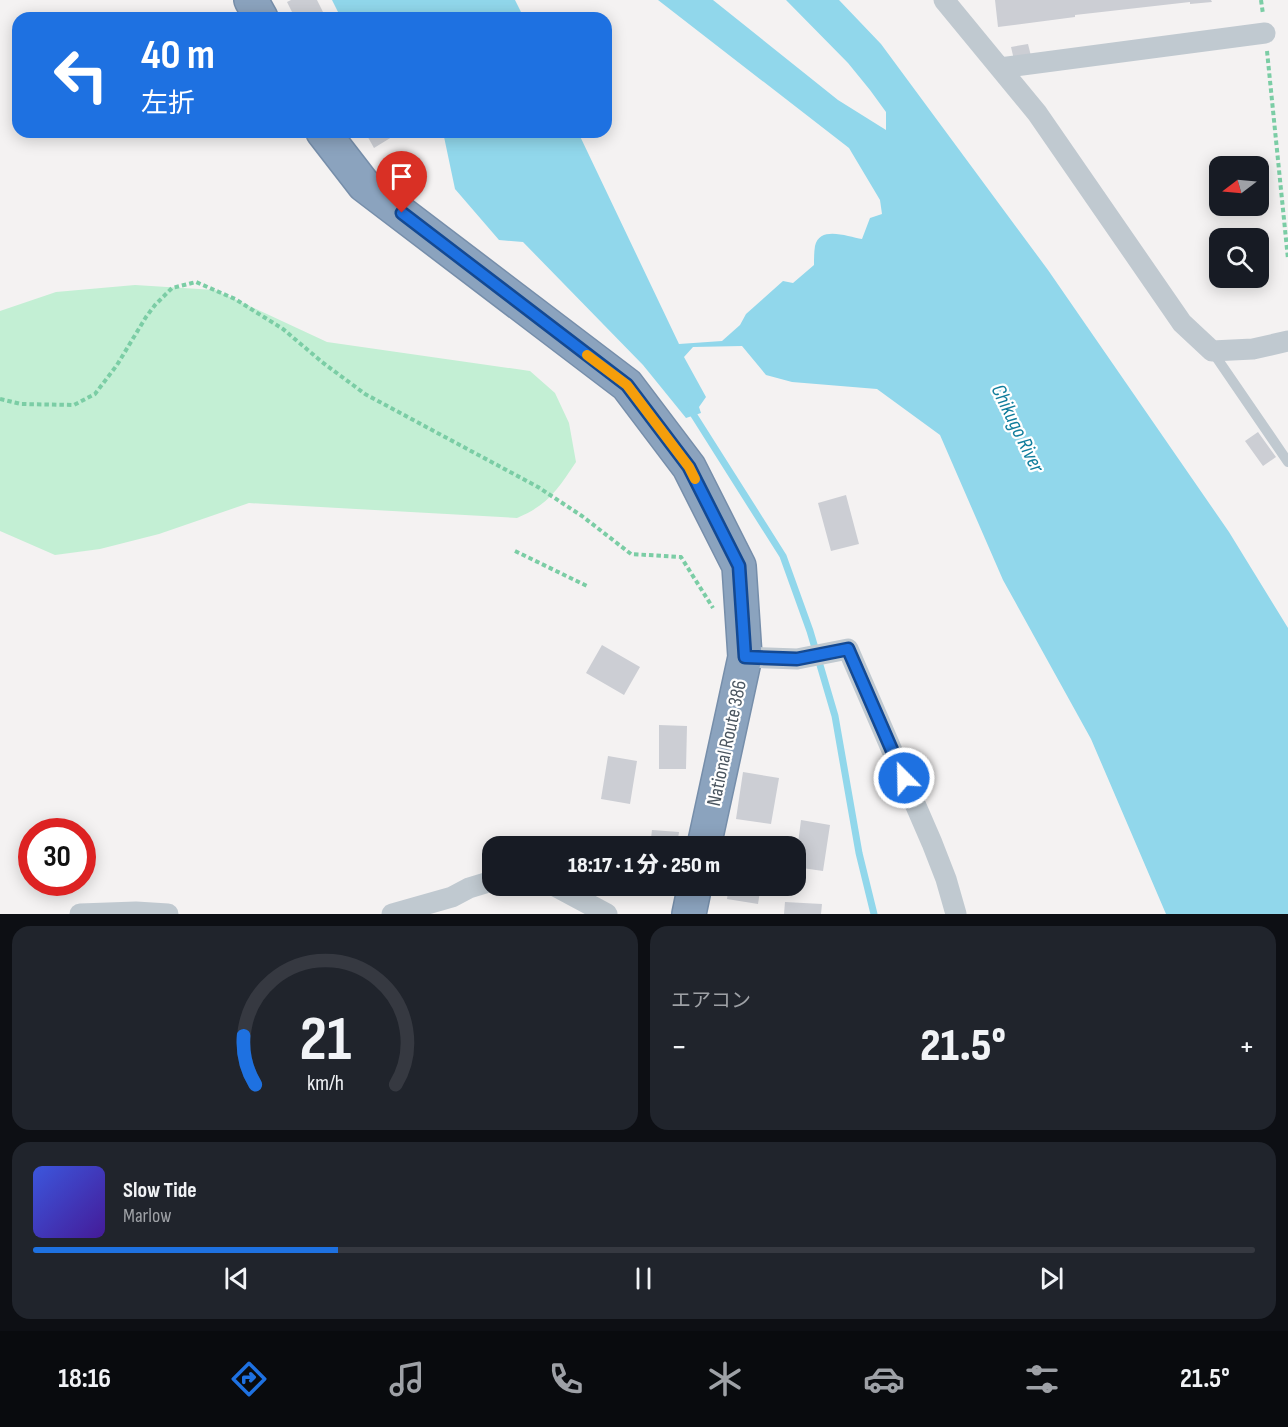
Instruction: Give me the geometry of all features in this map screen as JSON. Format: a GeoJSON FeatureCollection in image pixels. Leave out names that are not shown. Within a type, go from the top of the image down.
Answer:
{"type":"FeatureCollection","features":[{"type":"Feature","properties":{"kind":"highway","name":"National Route 386"},"geometry":{"type":"LineString","coordinates":[[328,138],[364,185],[627,385],[689,467],[739,566],[745,657],[706,836]]}},
{"type":"Feature","properties":{"kind":"highway"},"geometry":{"type":"LineString","coordinates":[[689,914],[693,896]]}},
{"type":"Feature","properties":{"kind":"street"},"geometry":{"type":"LineString","coordinates":[[944,0],[1036,113],[1182,323],[1212,351],[1253,349],[1288,341]]}},
{"type":"Feature","properties":{"kind":"street"},"geometry":{"type":"LineString","coordinates":[[1000,68],[1265,33]]}},
{"type":"Feature","properties":{"kind":"street"},"geometry":{"type":"LineString","coordinates":[[745,657],[797,659],[848,649],[935,852],[956,914]]}},
{"type":"Feature","properties":{"kind":"street"},"geometry":{"type":"LineString","coordinates":[[392,914],[452,897],[482,884]]}},
{"type":"Feature","properties":{"kind":"street"},"geometry":{"type":"LineString","coordinates":[[573,896],[607,914]]}},
{"type":"Feature","properties":{"kind":"street"},"geometry":{"type":"LineString","coordinates":[[80,914],[168,914]]}},
{"type":"Feature","properties":{"kind":"lane"},"geometry":{"type":"LineString","coordinates":[[1212,351],[1288,462]]}},
{"type":"Feature","properties":{"kind":"path"},"geometry":{"type":"LineString","coordinates":[[1265,33],[1288,259]]}},
{"type":"Feature","properties":{"kind":"path"},"geometry":{"type":"LineString","coordinates":[[0,399],[21,404],[74,405],[95,394],[117,365],[155,305],[172,288],[196,282],[235,299],[283,329],[365,394],[538,487],[582,516],[631,554],[681,557],[716,612]]}},
{"type":"Feature","properties":{"kind":"path"},"geometry":{"type":"LineString","coordinates":[[515,552],[589,587]]}},
{"type":"Feature","properties":{"kind":"green space"},"geometry":{"type":"Polygon","coordinates":[[[135,285],[215,290],[327,342],[530,371],[555,393],[569,423],[576,462],[545,502],[517,518],[249,503],[159,534],[100,549],[55,555],[0,531],[0,311],[56,292],[135,285]]]}},
{"type":"Feature","properties":{"kind":"water"},"geometry":{"type":"Polygon","coordinates":[[[332,0],[515,0],[521,12],[338,12],[332,0]]]}},
{"type":"Feature","properties":{"kind":"water","name":"Chikugo River"},"geometry":{"type":"Polygon","coordinates":[[[658,0],[713,0],[838,100],[886,130],[886,112],[870,90],[848,63],[786,0],[839,0],[881,44],[1048,270],[1229,532],[1288,628],[1288,914],[1166,914],[1091,739],[1003,580],[940,435],[877,389],[792,382],[766,375],[742,346],[693,347],[684,357],[706,397],[699,407],[701,413],[686,418],[643,365],[523,242],[499,240],[455,189],[444,138],[581,138],[679,344],[722,341],[740,325],[746,314],[783,281],[793,283],[814,265],[815,246],[822,236],[835,234],[862,239],[870,218],[882,214],[880,200],[849,148],[658,0]]]}},
{"type":"Feature","properties":{"kind":"building"},"geometry":{"type":"Polygon","coordinates":[[[317,0],[323,12],[292,12],[287,2],[317,0]]]}},
{"type":"Feature","properties":{"kind":"building"},"geometry":{"type":"Polygon","coordinates":[[[995,0],[1211,0],[1212,2],[1190,4],[1190,2],[1075,15],[1075,17],[998,27],[995,0]]]}},
{"type":"Feature","properties":{"kind":"building"},"geometry":{"type":"Polygon","coordinates":[[[1028,44],[1032,60],[1015,64],[1011,47],[1028,44]]]}},
{"type":"Feature","properties":{"kind":"building"},"geometry":{"type":"Polygon","coordinates":[[[368,138],[390,138],[374,148],[368,138]]]}},
{"type":"Feature","properties":{"kind":"building"},"geometry":{"type":"Polygon","coordinates":[[[1258,432],[1276,457],[1263,466],[1245,441],[1258,432]]]}},
{"type":"Feature","properties":{"kind":"building"},"geometry":{"type":"Polygon","coordinates":[[[846,495],[859,544],[831,551],[818,503],[846,495]]]}},
{"type":"Feature","properties":{"kind":"building"},"geometry":{"type":"Polygon","coordinates":[[[602,645],[640,667],[624,695],[586,673],[602,645]]]}},
{"type":"Feature","properties":{"kind":"building"},"geometry":{"type":"Polygon","coordinates":[[[659,725],[687,726],[686,769],[659,769],[659,725]]]}},
{"type":"Feature","properties":{"kind":"building"},"geometry":{"type":"Polygon","coordinates":[[[608,756],[637,761],[630,804],[601,799],[608,756]]]}},
{"type":"Feature","properties":{"kind":"building"},"geometry":{"type":"Polygon","coordinates":[[[743,772],[779,778],[771,824],[736,819],[743,772]]]}},
{"type":"Feature","properties":{"kind":"building"},"geometry":{"type":"Polygon","coordinates":[[[801,820],[830,825],[823,871],[806,869],[806,836],[799,836],[801,820]]]}},
{"type":"Feature","properties":{"kind":"building"},"geometry":{"type":"Polygon","coordinates":[[[652,830],[679,832],[678,836],[651,836],[652,830]]]}},
{"type":"Feature","properties":{"kind":"building"},"geometry":{"type":"Polygon","coordinates":[[[727,896],[759,896],[758,904],[727,899],[727,896]]]}},
{"type":"Feature","properties":{"kind":"building"},"geometry":{"type":"Polygon","coordinates":[[[785,902],[822,904],[821,914],[784,914],[785,902]]]}},
{"type":"Feature","properties":{"kind":"waterway"},"geometry":{"type":"LineString","coordinates":[[690,409],[783,556],[810,631],[835,716],[859,853],[874,914]]}},
{"type":"Feature","properties":{"kind":"slow traffic"},"geometry":{"type":"LineString","coordinates":[[587,355],[627,385],[689,467],[695,479]]}},
{"type":"Feature","properties":{"kind":"route"},"geometry":{"type":"LineString","coordinates":[[402,213],[627,385],[689,467],[739,566],[745,657],[797,659],[848,649],[904,778]]}}]}
